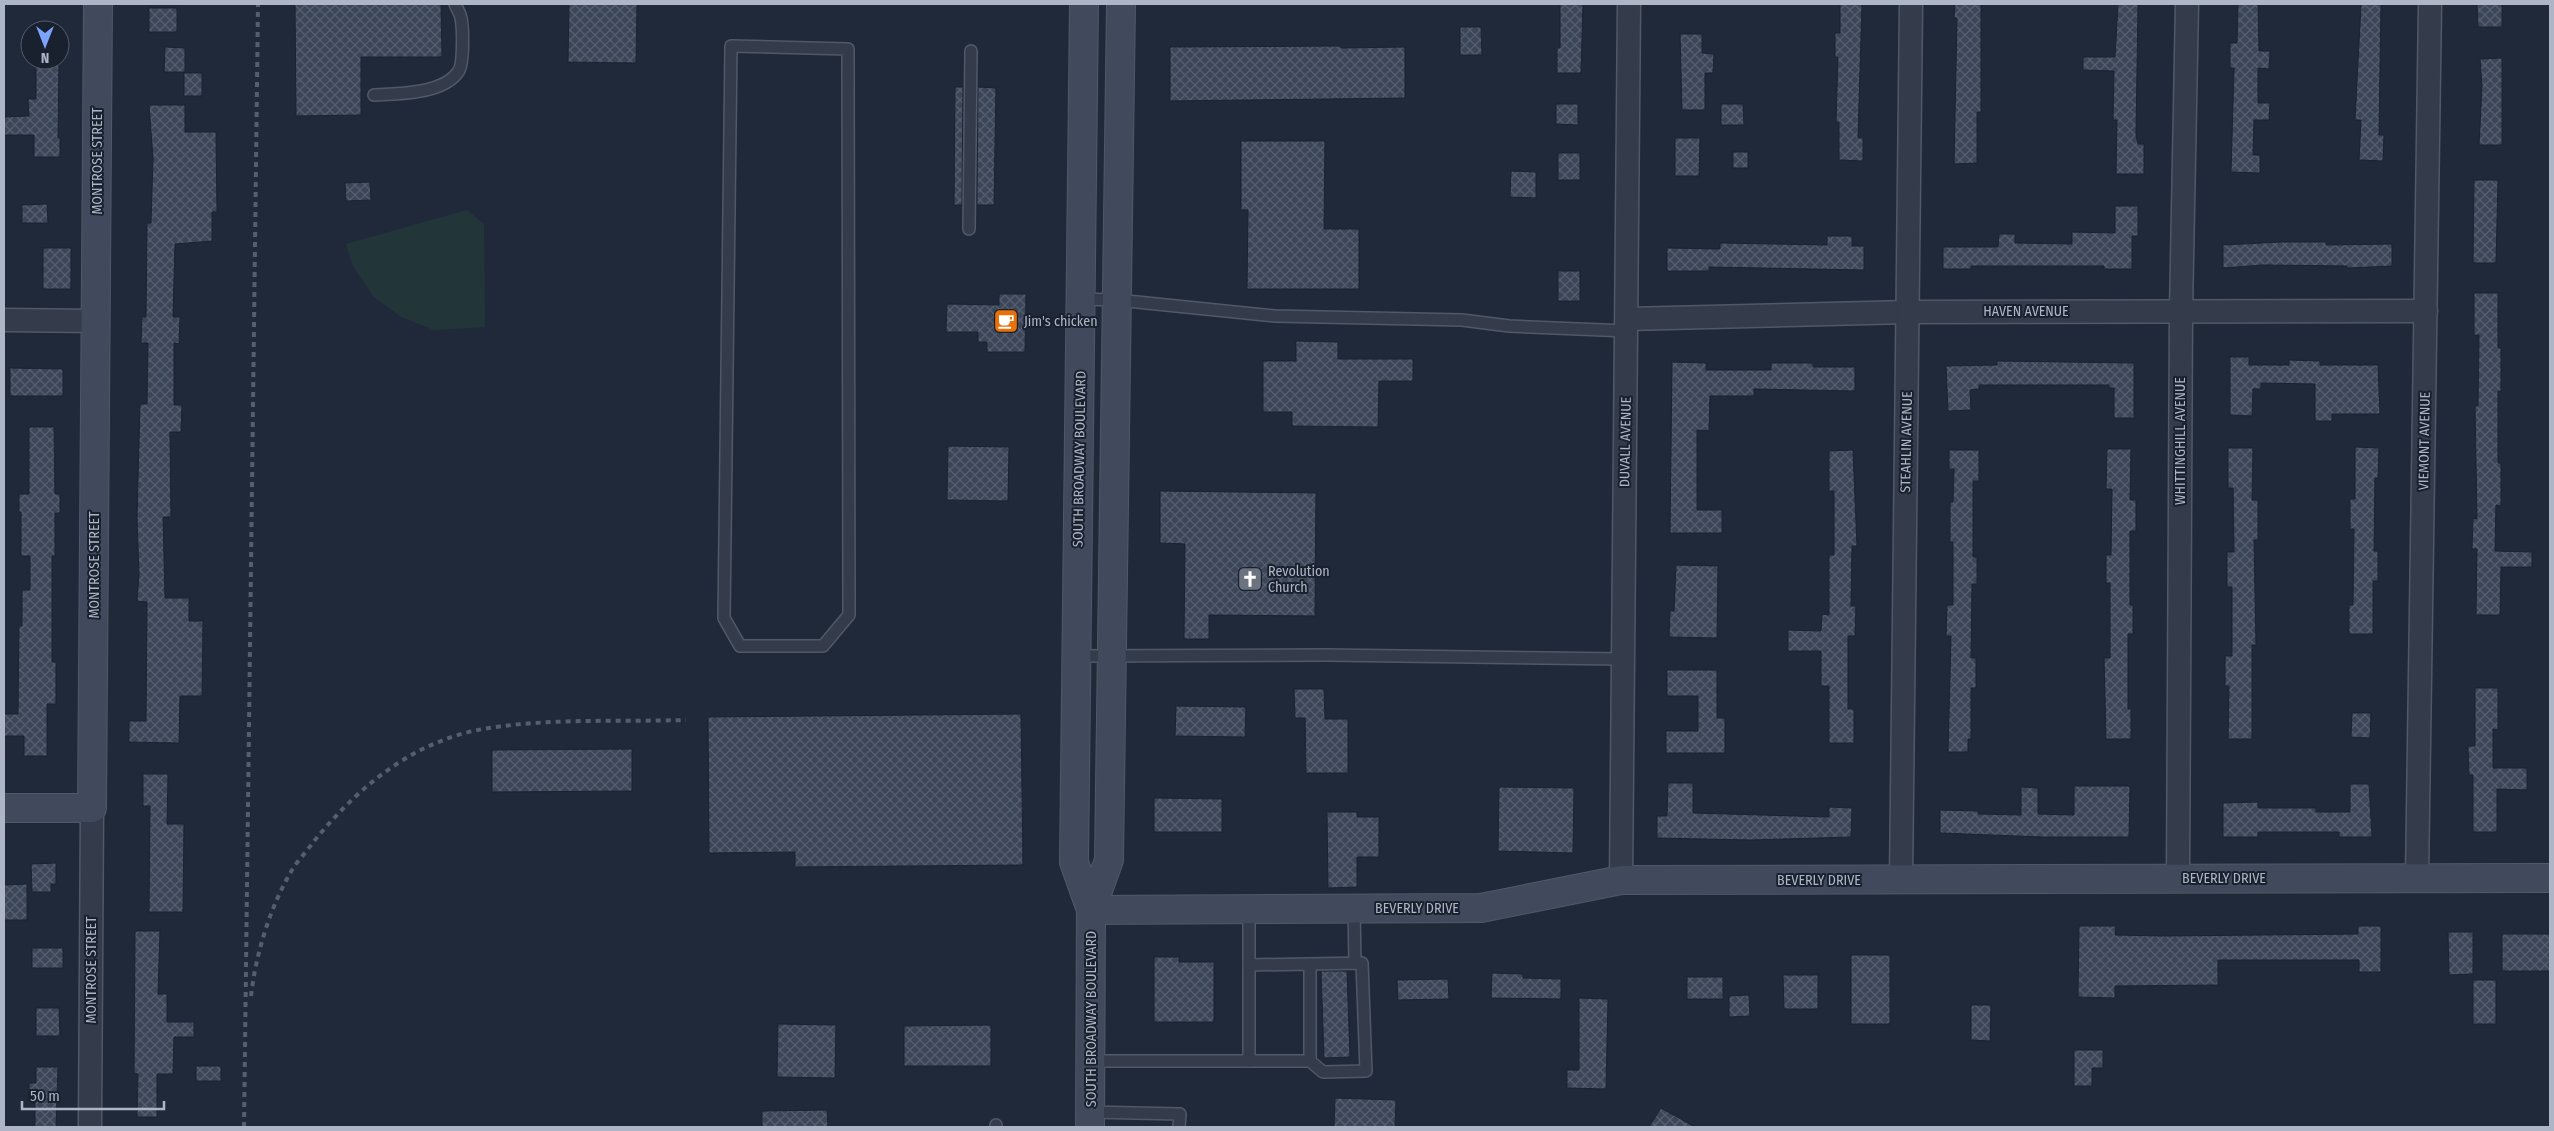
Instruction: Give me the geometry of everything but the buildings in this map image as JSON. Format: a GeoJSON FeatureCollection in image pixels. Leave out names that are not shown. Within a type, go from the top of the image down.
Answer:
{"type":"FeatureCollection","features":[{"type":"Feature","properties":{"kind":"street","name":"MONTROSE STREET"},"geometry":{"type":"LineString","coordinates":[[90,1127],[98,4]]}},
{"type":"Feature","properties":{"kind":"street","name":"SOUTH BROADWAY BOULEVARD"},"geometry":{"type":"LineString","coordinates":[[1084,4],[1074,862],[1091,910]]}},
{"type":"Feature","properties":{"kind":"street","name":"SOUTH BROADWAY BOULEVARD"},"geometry":{"type":"LineString","coordinates":[[1090,1120],[1091,910],[1108,860],[1121,4]]}},
{"type":"Feature","properties":{"kind":"street","name":"DUVALL AVENUE"},"geometry":{"type":"LineString","coordinates":[[1621,880],[1629,4]]}},
{"type":"Feature","properties":{"kind":"street","name":"STEAHLIN AVENUE"},"geometry":{"type":"LineString","coordinates":[[1902,880],[1911,4]]}},
{"type":"Feature","properties":{"kind":"street","name":"WHITTINGHILL AVENUE"},"geometry":{"type":"LineString","coordinates":[[2178,879],[2181,311],[2187,4]]}},
{"type":"Feature","properties":{"kind":"street","name":"VIEMONT AVENUE"},"geometry":{"type":"LineString","coordinates":[[2417,878],[2430,4]]}},
{"type":"Feature","properties":{"kind":"street","name":"HAVEN AVENUE"},"geometry":{"type":"LineString","coordinates":[[1627,324],[1908,312],[2426,311]]}},
{"type":"Feature","properties":{"kind":"street"},"geometry":{"type":"LineString","coordinates":[[4,320],[96,321]]}},
{"type":"Feature","properties":{"kind":"street"},"geometry":{"type":"LineString","coordinates":[[4,808],[92,808]]}},
{"type":"Feature","properties":{"kind":"street","name":"BEVERLY DRIVE"},"geometry":{"type":"LineString","coordinates":[[1091,910],[1481,908],[1621,880],[2550,878]]}},
{"type":"Feature","properties":{"kind":"lane"},"geometry":{"type":"LineString","coordinates":[[374,95],[411,94],[446,82],[458,74],[462,58],[461,19],[455,4]]}},
{"type":"Feature","properties":{"kind":"lane"},"geometry":{"type":"LineString","coordinates":[[731,46],[848,49],[849,615],[823,646],[740,646],[724,618],[731,46]]}},
{"type":"Feature","properties":{"kind":"lane"},"geometry":{"type":"LineString","coordinates":[[969,229],[971,51]]}},
{"type":"Feature","properties":{"kind":"lane"},"geometry":{"type":"LineString","coordinates":[[1080,299],[1117,300],[1275,316],[1462,320],[1509,326],[1627,324]]}},
{"type":"Feature","properties":{"kind":"lane"},"geometry":{"type":"LineString","coordinates":[[1076,656],[1327,654],[1623,659]]}},
{"type":"Feature","properties":{"kind":"lane"},"geometry":{"type":"LineString","coordinates":[[1249,909],[1249,1060]]}},
{"type":"Feature","properties":{"kind":"lane"},"geometry":{"type":"LineString","coordinates":[[1354,909],[1355,963]]}},
{"type":"Feature","properties":{"kind":"lane"},"geometry":{"type":"LineString","coordinates":[[1090,1061],[1310,1061],[1323,1072],[1366,1071],[1362,963],[1249,965]]}},
{"type":"Feature","properties":{"kind":"lane"},"geometry":{"type":"LineString","coordinates":[[1310,964],[1310,1061]]}},
{"type":"Feature","properties":{"kind":"lane"},"geometry":{"type":"LineString","coordinates":[[1090,1120],[1180,1114],[1180,1127]]}},
{"type":"Feature","properties":{"kind":"green space"},"geometry":{"type":"Polygon","coordinates":[[[467,210],[484,224],[485,327],[434,330],[401,317],[374,297],[353,266],[346,244],[467,210]]]}},
{"type":"Feature","properties":{"kind":"railway"},"geometry":{"type":"LineString","coordinates":[[244,1127],[258,4]]}},
{"type":"Feature","properties":{"kind":"railway"},"geometry":{"type":"LineString","coordinates":[[251,996],[256,963],[265,931],[277,899],[297,862],[332,820],[351,801],[371,783],[414,754],[437,742],[489,728],[562,722],[686,720]]}},
{"type":"Feature","properties":{"kind":"place","name":"Jim's chicken"},"geometry":{"type":"Point","coordinates":[1006,321]}},
{"type":"Feature","properties":{"kind":"place","name":"Revolution Church"},"geometry":{"type":"Point","coordinates":[1250,579]}}]}
